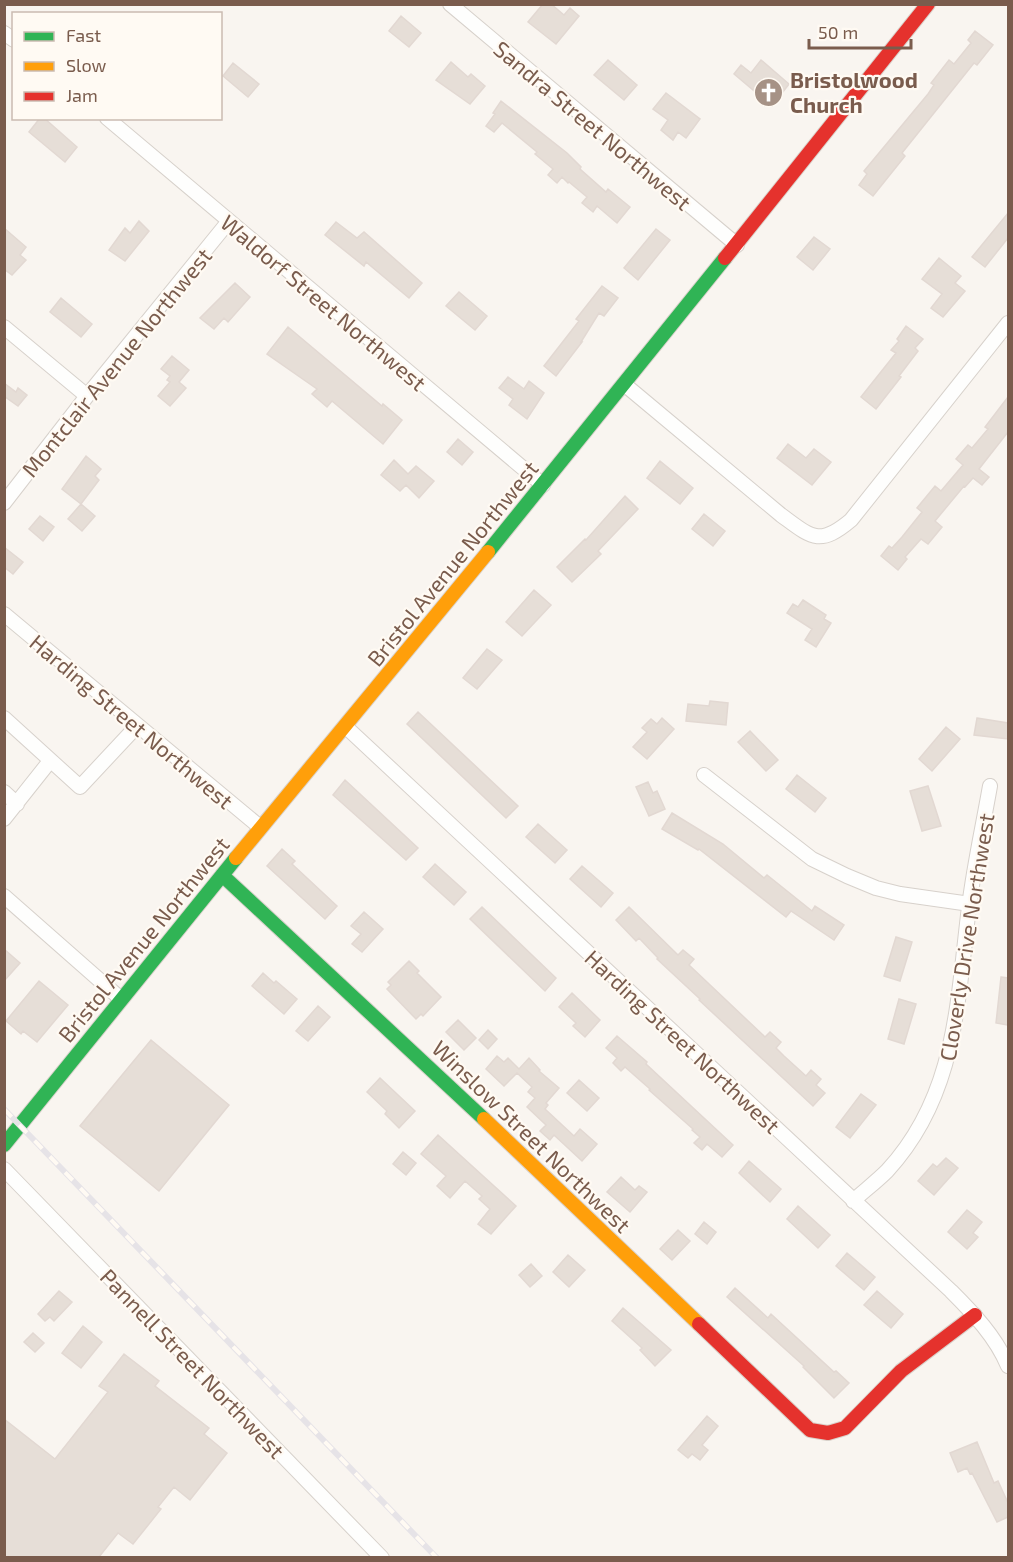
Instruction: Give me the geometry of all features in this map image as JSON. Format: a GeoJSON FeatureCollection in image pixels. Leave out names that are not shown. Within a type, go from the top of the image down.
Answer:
{"type":"FeatureCollection","features":[{"type":"Feature","properties":{"kind":"street","name":"Sandra Street Northwest"},"geometry":{"type":"LineString","coordinates":[[450,4],[736,245]]}},
{"type":"Feature","properties":{"kind":"street","name":"Bristol Avenue Northwest"},"geometry":{"type":"LineString","coordinates":[[4,1145],[260,827],[346,727],[543,485],[928,4]]}},
{"type":"Feature","properties":{"kind":"street","name":"Waldorf Street Northwest"},"geometry":{"type":"LineString","coordinates":[[108,120],[543,485]]}},
{"type":"Feature","properties":{"kind":"street","name":"Montclair Avenue Northwest"},"geometry":{"type":"LineString","coordinates":[[4,502],[229,222]]}},
{"type":"Feature","properties":{"kind":"street"},"geometry":{"type":"LineString","coordinates":[[624,384],[781,515],[807,534],[824,537],[839,531],[851,520],[1008,323]]}},
{"type":"Feature","properties":{"kind":"street"},"geometry":{"type":"LineString","coordinates":[[4,327],[87,396]]}},
{"type":"Feature","properties":{"kind":"street","name":"Harding Street Northwest"},"geometry":{"type":"LineString","coordinates":[[4,614],[260,827]]}},
{"type":"Feature","properties":{"kind":"street"},"geometry":{"type":"LineString","coordinates":[[4,718],[80,787],[137,726]]}},
{"type":"Feature","properties":{"kind":"street","name":"Harding Street Northwest"},"geometry":{"type":"LineString","coordinates":[[346,727],[975,1315],[1004,1356],[1008,1366]]}},
{"type":"Feature","properties":{"kind":"street"},"geometry":{"type":"LineString","coordinates":[[4,819],[50,761]]}},
{"type":"Feature","properties":{"kind":"street"},"geometry":{"type":"LineString","coordinates":[[704,776],[812,859],[846,876],[876,888],[900,894],[970,904]]}},
{"type":"Feature","properties":{"kind":"street","name":"Cloverly Drive Northwest"},"geometry":{"type":"LineString","coordinates":[[853,1201],[887,1171],[911,1139],[929,1109],[944,1073],[956,1021],[970,904],[990,786]]}},
{"type":"Feature","properties":{"kind":"street"},"geometry":{"type":"LineString","coordinates":[[4,792],[17,804]]}},
{"type":"Feature","properties":{"kind":"street","name":"Winslow Street Northwest"},"geometry":{"type":"LineString","coordinates":[[222,874],[426,1064],[810,1430],[822,1434],[834,1433],[845,1428],[901,1371],[975,1315]]}},
{"type":"Feature","properties":{"kind":"street"},"geometry":{"type":"LineString","coordinates":[[4,896],[121,999]]}},
{"type":"Feature","properties":{"kind":"street","name":"Pannell Street Northwest"},"geometry":{"type":"LineString","coordinates":[[4,1169],[381,1557]]}},
{"type":"Feature","properties":{"kind":"building"},"geometry":{"type":"Polygon","coordinates":[[[543,4],[551,4],[564,15],[570,8],[579,16],[556,44],[528,22],[543,4]]]}},
{"type":"Feature","properties":{"kind":"building"},"geometry":{"type":"Polygon","coordinates":[[[401,16],[421,33],[409,47],[389,31],[401,16]]]}},
{"type":"Feature","properties":{"kind":"building"},"geometry":{"type":"Polygon","coordinates":[[[975,31],[993,45],[977,65],[974,63],[902,153],[905,156],[873,196],[859,185],[867,174],[864,171],[928,94],[934,85],[931,83],[949,60],[954,64],[971,43],[968,40],[975,31]]]}},
{"type":"Feature","properties":{"kind":"building"},"geometry":{"type":"Polygon","coordinates":[[[608,60],[637,85],[624,100],[594,75],[608,60]]]}},
{"type":"Feature","properties":{"kind":"building","name":"Bristolwood Church"},"geometry":{"type":"Polygon","coordinates":[[[761,60],[789,84],[772,106],[734,74],[741,65],[751,73],[761,60]]]}},
{"type":"Feature","properties":{"kind":"building"},"geometry":{"type":"Polygon","coordinates":[[[451,62],[468,77],[471,74],[485,86],[470,104],[436,80],[451,62]]]}},
{"type":"Feature","properties":{"kind":"building"},"geometry":{"type":"Polygon","coordinates":[[[233,63],[259,84],[248,97],[223,76],[233,63]]]}},
{"type":"Feature","properties":{"kind":"building"},"geometry":{"type":"Polygon","coordinates":[[[666,93],[700,119],[686,138],[678,132],[673,140],[661,130],[668,120],[653,109],[666,93]]]}},
{"type":"Feature","properties":{"kind":"building"},"geometry":{"type":"Polygon","coordinates":[[[501,101],[567,153],[581,167],[580,169],[606,192],[608,189],[630,207],[617,223],[597,206],[593,212],[582,203],[587,197],[562,177],[557,183],[548,175],[553,169],[535,154],[537,152],[502,123],[494,132],[486,126],[501,101]]]}},
{"type":"Feature","properties":{"kind":"building"},"geometry":{"type":"Polygon","coordinates":[[[38,120],[46,120],[77,147],[65,162],[29,132],[38,120]]]}},
{"type":"Feature","properties":{"kind":"building"},"geometry":{"type":"Polygon","coordinates":[[[1008,213],[1008,238],[985,267],[972,257],[1008,213]]]}},
{"type":"Feature","properties":{"kind":"building"},"geometry":{"type":"Polygon","coordinates":[[[139,221],[149,231],[125,261],[109,250],[125,228],[130,233],[139,221]]]}},
{"type":"Feature","properties":{"kind":"building"},"geometry":{"type":"Polygon","coordinates":[[[336,222],[357,238],[364,232],[422,283],[409,298],[366,262],[364,266],[325,235],[336,222]]]}},
{"type":"Feature","properties":{"kind":"building"},"geometry":{"type":"Polygon","coordinates":[[[4,228],[26,247],[20,255],[26,260],[12,275],[4,269],[4,228]]]}},
{"type":"Feature","properties":{"kind":"building"},"geometry":{"type":"Polygon","coordinates":[[[656,229],[670,240],[638,280],[624,268],[656,229]]]}},
{"type":"Feature","properties":{"kind":"building"},"geometry":{"type":"Polygon","coordinates":[[[814,237],[830,249],[813,270],[797,257],[814,237]]]}},
{"type":"Feature","properties":{"kind":"building"},"geometry":{"type":"Polygon","coordinates":[[[939,258],[961,276],[955,283],[965,291],[943,317],[931,308],[942,294],[922,279],[939,258]]]}},
{"type":"Feature","properties":{"kind":"building"},"geometry":{"type":"Polygon","coordinates":[[[235,283],[250,297],[228,322],[224,318],[214,329],[200,318],[235,283]]]}},
{"type":"Feature","properties":{"kind":"building"},"geometry":{"type":"Polygon","coordinates":[[[602,286],[618,298],[604,316],[599,313],[582,342],[556,376],[544,366],[579,321],[576,319],[602,286]]]}},
{"type":"Feature","properties":{"kind":"building"},"geometry":{"type":"Polygon","coordinates":[[[459,292],[487,316],[475,330],[446,306],[459,292]]]}},
{"type":"Feature","properties":{"kind":"building"},"geometry":{"type":"Polygon","coordinates":[[[61,298],[92,324],[81,337],[50,312],[61,298]]]}},
{"type":"Feature","properties":{"kind":"building"},"geometry":{"type":"Polygon","coordinates":[[[906,326],[923,339],[915,348],[918,351],[899,376],[901,377],[876,409],[861,397],[896,353],[891,350],[899,341],[897,339],[906,326]]]}},
{"type":"Feature","properties":{"kind":"building"},"geometry":{"type":"Polygon","coordinates":[[[288,327],[402,420],[383,444],[332,401],[327,407],[312,394],[317,389],[267,354],[288,327]]]}},
{"type":"Feature","properties":{"kind":"building"},"geometry":{"type":"Polygon","coordinates":[[[172,356],[189,370],[179,382],[186,388],[170,406],[158,396],[170,382],[167,380],[170,376],[161,369],[172,356]]]}},
{"type":"Feature","properties":{"kind":"building"},"geometry":{"type":"Polygon","coordinates":[[[508,377],[524,389],[529,381],[544,393],[527,419],[509,405],[513,399],[499,388],[508,377]]]}},
{"type":"Feature","properties":{"kind":"building"},"geometry":{"type":"Polygon","coordinates":[[[4,383],[16,392],[18,388],[27,395],[18,406],[4,396],[4,383]]]}},
{"type":"Feature","properties":{"kind":"building"},"geometry":{"type":"Polygon","coordinates":[[[1008,397],[1008,432],[979,469],[989,477],[982,485],[973,478],[964,486],[935,521],[942,527],[928,544],[921,539],[905,557],[907,559],[898,570],[881,556],[889,546],[892,548],[922,512],[917,508],[935,486],[941,491],[963,465],[956,459],[968,445],[972,448],[988,429],[985,427],[1008,397]]]}},
{"type":"Feature","properties":{"kind":"building"},"geometry":{"type":"Polygon","coordinates":[[[458,439],[473,452],[462,465],[447,452],[458,439]]]}},
{"type":"Feature","properties":{"kind":"building"},"geometry":{"type":"Polygon","coordinates":[[[788,444],[806,458],[814,449],[831,462],[812,485],[777,458],[788,444]]]}},
{"type":"Feature","properties":{"kind":"building"},"geometry":{"type":"Polygon","coordinates":[[[86,456],[101,469],[95,476],[99,480],[81,504],[62,489],[86,456]]]}},
{"type":"Feature","properties":{"kind":"building"},"geometry":{"type":"Polygon","coordinates":[[[394,460],[408,474],[416,466],[434,481],[419,498],[406,485],[400,491],[381,475],[394,460]]]}},
{"type":"Feature","properties":{"kind":"building"},"geometry":{"type":"Polygon","coordinates":[[[660,461],[693,488],[680,504],[647,478],[660,461]]]}},
{"type":"Feature","properties":{"kind":"building"},"geometry":{"type":"Polygon","coordinates":[[[625,496],[638,509],[598,551],[601,554],[572,582],[557,567],[586,540],[625,496]]]}},
{"type":"Feature","properties":{"kind":"building"},"geometry":{"type":"Polygon","coordinates":[[[81,504],[95,516],[82,531],[68,519],[81,504]]]}},
{"type":"Feature","properties":{"kind":"building"},"geometry":{"type":"Polygon","coordinates":[[[704,514],[725,531],[713,546],[692,529],[704,514]]]}},
{"type":"Feature","properties":{"kind":"building"},"geometry":{"type":"Polygon","coordinates":[[[40,516],[54,527],[43,541],[29,529],[40,516]]]}},
{"type":"Feature","properties":{"kind":"building"},"geometry":{"type":"Polygon","coordinates":[[[4,547],[23,562],[13,574],[4,567],[4,547]]]}},
{"type":"Feature","properties":{"kind":"building"},"geometry":{"type":"Polygon","coordinates":[[[534,590],[551,605],[522,636],[506,622],[534,590]]]}},
{"type":"Feature","properties":{"kind":"building"},"geometry":{"type":"Polygon","coordinates":[[[803,600],[826,615],[824,619],[831,623],[816,647],[805,640],[812,629],[787,613],[793,604],[798,607],[803,600]]]}},
{"type":"Feature","properties":{"kind":"building"},"geometry":{"type":"Polygon","coordinates":[[[487,649],[502,660],[477,689],[463,678],[487,649]]]}},
{"type":"Feature","properties":{"kind":"building"},"geometry":{"type":"Polygon","coordinates":[[[710,701],[728,703],[726,725],[686,721],[688,704],[709,706],[710,701]]]}},
{"type":"Feature","properties":{"kind":"building"},"geometry":{"type":"Polygon","coordinates":[[[418,712],[518,806],[506,818],[407,724],[418,712]]]}},
{"type":"Feature","properties":{"kind":"building"},"geometry":{"type":"Polygon","coordinates":[[[662,718],[674,729],[647,759],[633,747],[647,732],[642,728],[651,719],[657,724],[662,718]]]}},
{"type":"Feature","properties":{"kind":"building"},"geometry":{"type":"Polygon","coordinates":[[[977,718],[1008,723],[1008,739],[974,735],[977,718]]]}},
{"type":"Feature","properties":{"kind":"building"},"geometry":{"type":"Polygon","coordinates":[[[946,727],[960,739],[932,771],[919,759],[946,727]]]}},
{"type":"Feature","properties":{"kind":"building"},"geometry":{"type":"Polygon","coordinates":[[[750,731],[778,760],[766,771],[738,742],[750,731]]]}},
{"type":"Feature","properties":{"kind":"building"},"geometry":{"type":"Polygon","coordinates":[[[797,775],[826,798],[815,812],[786,789],[797,775]]]}},
{"type":"Feature","properties":{"kind":"building"},"geometry":{"type":"Polygon","coordinates":[[[345,780],[418,848],[406,860],[333,795],[345,780]]]}},
{"type":"Feature","properties":{"kind":"building"},"geometry":{"type":"Polygon","coordinates":[[[648,782],[653,793],[657,791],[665,809],[649,816],[636,787],[648,782]]]}},
{"type":"Feature","properties":{"kind":"building"},"geometry":{"type":"Polygon","coordinates":[[[928,786],[941,826],[922,831],[910,791],[928,786]]]}},
{"type":"Feature","properties":{"kind":"building"},"geometry":{"type":"Polygon","coordinates":[[[672,813],[723,844],[764,878],[767,875],[812,911],[815,906],[844,925],[834,940],[791,911],[786,917],[699,849],[662,829],[672,813]]]}},
{"type":"Feature","properties":{"kind":"building"},"geometry":{"type":"Polygon","coordinates":[[[538,824],[567,850],[555,863],[526,837],[538,824]]]}},
{"type":"Feature","properties":{"kind":"building"},"geometry":{"type":"Polygon","coordinates":[[[282,849],[295,861],[292,864],[337,906],[325,919],[267,866],[282,849]]]}},
{"type":"Feature","properties":{"kind":"building"},"geometry":{"type":"Polygon","coordinates":[[[435,864],[466,892],[454,905],[423,877],[435,864]]]}},
{"type":"Feature","properties":{"kind":"building"},"geometry":{"type":"Polygon","coordinates":[[[582,866],[613,893],[601,907],[570,879],[582,866]]]}},
{"type":"Feature","properties":{"kind":"building"},"geometry":{"type":"Polygon","coordinates":[[[482,907],[556,978],[545,991],[470,919],[482,907]]]}},
{"type":"Feature","properties":{"kind":"building"},"geometry":{"type":"Polygon","coordinates":[[[629,907],[678,955],[683,950],[694,959],[689,965],[765,1037],[770,1032],[781,1042],[776,1048],[806,1076],[811,1070],[821,1079],[816,1085],[825,1093],[813,1106],[699,1000],[639,938],[636,941],[616,920],[629,907]]]}},
{"type":"Feature","properties":{"kind":"building"},"geometry":{"type":"Polygon","coordinates":[[[364,912],[383,929],[362,952],[352,944],[361,934],[351,926],[364,912]]]}},
{"type":"Feature","properties":{"kind":"building"},"geometry":{"type":"Polygon","coordinates":[[[896,937],[912,942],[900,981],[884,976],[896,937]]]}},
{"type":"Feature","properties":{"kind":"building"},"geometry":{"type":"Polygon","coordinates":[[[4,949],[20,963],[4,981],[4,949]]]}},
{"type":"Feature","properties":{"kind":"building"},"geometry":{"type":"Polygon","coordinates":[[[409,961],[419,971],[417,973],[441,997],[423,1016],[421,1014],[416,1019],[387,989],[391,985],[388,982],[409,961]]]}},
{"type":"Feature","properties":{"kind":"building"},"geometry":{"type":"Polygon","coordinates":[[[263,973],[297,999],[284,1014],[252,986],[263,973]]]}},
{"type":"Feature","properties":{"kind":"building"},"geometry":{"type":"Polygon","coordinates":[[[1001,977],[1008,978],[1008,1025],[996,1023],[1001,977]]]}},
{"type":"Feature","properties":{"kind":"building"},"geometry":{"type":"Polygon","coordinates":[[[39,981],[68,1005],[37,1042],[23,1031],[21,1034],[6,1021],[39,981]]]}},
{"type":"Feature","properties":{"kind":"building"},"geometry":{"type":"Polygon","coordinates":[[[572,993],[600,1020],[585,1037],[573,1026],[576,1023],[559,1007],[572,993]]]}},
{"type":"Feature","properties":{"kind":"building"},"geometry":{"type":"Polygon","coordinates":[[[899,999],[916,1004],[904,1044],[888,1039],[899,999]]]}},
{"type":"Feature","properties":{"kind":"building"},"geometry":{"type":"Polygon","coordinates":[[[318,1006],[330,1017],[308,1041],[296,1031],[318,1006]]]}},
{"type":"Feature","properties":{"kind":"building"},"geometry":{"type":"Polygon","coordinates":[[[458,1020],[476,1038],[464,1050],[446,1032],[458,1020]]]}},
{"type":"Feature","properties":{"kind":"building"},"geometry":{"type":"Polygon","coordinates":[[[488,1030],[497,1039],[488,1049],[479,1040],[488,1030]]]}},
{"type":"Feature","properties":{"kind":"building"},"geometry":{"type":"Polygon","coordinates":[[[617,1036],[733,1145],[722,1157],[707,1144],[702,1150],[694,1143],[700,1137],[693,1129],[625,1067],[621,1071],[613,1063],[617,1058],[606,1048],[617,1036]]]}},
{"type":"Feature","properties":{"kind":"building"},"geometry":{"type":"Polygon","coordinates":[[[151,1040],[229,1105],[159,1191],[80,1126],[151,1040]]]}},
{"type":"Feature","properties":{"kind":"building"},"geometry":{"type":"Polygon","coordinates":[[[497,1056],[504,1062],[508,1058],[519,1069],[529,1058],[539,1071],[559,1088],[546,1103],[548,1105],[545,1109],[574,1136],[580,1129],[597,1144],[582,1161],[554,1135],[550,1140],[540,1131],[546,1125],[527,1107],[535,1098],[528,1092],[532,1087],[517,1073],[504,1086],[486,1069],[497,1056]]]}},
{"type":"Feature","properties":{"kind":"building"},"geometry":{"type":"Polygon","coordinates":[[[380,1078],[415,1111],[399,1128],[385,1114],[387,1111],[367,1092],[380,1078]]]}},
{"type":"Feature","properties":{"kind":"building"},"geometry":{"type":"Polygon","coordinates":[[[579,1080],[599,1098],[587,1111],[567,1093],[579,1080]]]}},
{"type":"Feature","properties":{"kind":"building"},"geometry":{"type":"Polygon","coordinates":[[[861,1094],[876,1105],[850,1138],[836,1127],[861,1094]]]}},
{"type":"Feature","properties":{"kind":"building"},"geometry":{"type":"Polygon","coordinates":[[[438,1135],[516,1206],[491,1234],[478,1224],[490,1209],[479,1199],[482,1196],[465,1181],[450,1198],[437,1186],[446,1176],[421,1154],[438,1135]]]}},
{"type":"Feature","properties":{"kind":"building"},"geometry":{"type":"Polygon","coordinates":[[[403,1152],[416,1163],[406,1175],[393,1164],[403,1152]]]}},
{"type":"Feature","properties":{"kind":"building"},"geometry":{"type":"Polygon","coordinates":[[[946,1158],[958,1168],[934,1195],[918,1181],[933,1164],[937,1167],[946,1158]]]}},
{"type":"Feature","properties":{"kind":"building"},"geometry":{"type":"Polygon","coordinates":[[[749,1161],[781,1189],[770,1202],[739,1173],[749,1161]]]}},
{"type":"Feature","properties":{"kind":"building"},"geometry":{"type":"Polygon","coordinates":[[[621,1177],[635,1190],[639,1186],[647,1192],[630,1212],[607,1192],[621,1177]]]}},
{"type":"Feature","properties":{"kind":"building"},"geometry":{"type":"Polygon","coordinates":[[[798,1206],[830,1235],[818,1248],[787,1219],[798,1206]]]}},
{"type":"Feature","properties":{"kind":"building"},"geometry":{"type":"Polygon","coordinates":[[[967,1210],[982,1222],[973,1233],[978,1237],[967,1249],[948,1232],[967,1210]]]}},
{"type":"Feature","properties":{"kind":"building"},"geometry":{"type":"Polygon","coordinates":[[[704,1222],[716,1232],[707,1244],[695,1234],[704,1222]]]}},
{"type":"Feature","properties":{"kind":"building"},"geometry":{"type":"Polygon","coordinates":[[[678,1230],[690,1241],[672,1260],[660,1249],[678,1230]]]}},
{"type":"Feature","properties":{"kind":"building"},"geometry":{"type":"Polygon","coordinates":[[[847,1253],[875,1277],[864,1290],[836,1266],[847,1253]]]}},
{"type":"Feature","properties":{"kind":"building"},"geometry":{"type":"Polygon","coordinates":[[[568,1255],[585,1270],[569,1287],[553,1272],[568,1255]]]}},
{"type":"Feature","properties":{"kind":"building"},"geometry":{"type":"Polygon","coordinates":[[[531,1264],[542,1276],[530,1287],[519,1275],[531,1264]]]}},
{"type":"Feature","properties":{"kind":"building"},"geometry":{"type":"Polygon","coordinates":[[[735,1288],[768,1318],[771,1314],[849,1383],[834,1398],[804,1366],[727,1297],[735,1288]]]}},
{"type":"Feature","properties":{"kind":"building"},"geometry":{"type":"Polygon","coordinates":[[[59,1291],[72,1302],[54,1321],[50,1317],[45,1321],[38,1314],[59,1291]]]}},
{"type":"Feature","properties":{"kind":"building"},"geometry":{"type":"Polygon","coordinates":[[[877,1291],[903,1314],[891,1328],[864,1305],[877,1291]]]}},
{"type":"Feature","properties":{"kind":"building"},"geometry":{"type":"Polygon","coordinates":[[[623,1308],[671,1350],[655,1366],[640,1350],[642,1348],[612,1321],[623,1308]]]}},
{"type":"Feature","properties":{"kind":"building"},"geometry":{"type":"Polygon","coordinates":[[[83,1326],[102,1342],[81,1368],[62,1353],[83,1326]]]}},
{"type":"Feature","properties":{"kind":"building"},"geometry":{"type":"Polygon","coordinates":[[[33,1333],[44,1343],[35,1352],[24,1342],[33,1333]]]}},
{"type":"Feature","properties":{"kind":"building"},"geometry":{"type":"Polygon","coordinates":[[[124,1354],[159,1381],[155,1386],[209,1428],[204,1434],[227,1453],[190,1500],[174,1487],[158,1507],[161,1509],[133,1544],[118,1533],[99,1557],[4,1557],[4,1419],[55,1459],[108,1392],[99,1386],[124,1354]]]}},
{"type":"Feature","properties":{"kind":"building"},"geometry":{"type":"Polygon","coordinates":[[[707,1416],[718,1426],[702,1445],[708,1450],[700,1460],[692,1454],[688,1458],[678,1450],[707,1416]]]}},
{"type":"Feature","properties":{"kind":"building"},"geometry":{"type":"Polygon","coordinates":[[[977,1442],[994,1483],[998,1481],[1008,1503],[1008,1517],[997,1522],[972,1473],[970,1474],[967,1468],[958,1472],[950,1453],[977,1442]]]}},
{"type":"Feature","properties":{"kind":"railway"},"geometry":{"type":"LineString","coordinates":[[4,1109],[437,1558]]}},
{"type":"Feature","properties":{"kind":"traffic: fast"},"geometry":{"type":"LineString","coordinates":[[488,552],[725,258]]}},
{"type":"Feature","properties":{"kind":"traffic: fast"},"geometry":{"type":"LineString","coordinates":[[4,1145],[236,858]]}},
{"type":"Feature","properties":{"kind":"traffic: fast"},"geometry":{"type":"LineString","coordinates":[[222,875],[484,1119]]}},
{"type":"Feature","properties":{"kind":"traffic: slow"},"geometry":{"type":"LineString","coordinates":[[236,858],[488,552]]}},
{"type":"Feature","properties":{"kind":"traffic: slow"},"geometry":{"type":"LineString","coordinates":[[484,1119],[699,1324]]}},
{"type":"Feature","properties":{"kind":"traffic: jam"},"geometry":{"type":"LineString","coordinates":[[725,258],[928,4]]}},
{"type":"Feature","properties":{"kind":"traffic: jam"},"geometry":{"type":"LineString","coordinates":[[699,1324],[810,1430],[828,1433],[845,1428],[901,1371],[975,1315]]}},
{"type":"Feature","properties":{"kind":"place","name":"Bristolwood Church"},"geometry":{"type":"Point","coordinates":[769,92]}}]}
